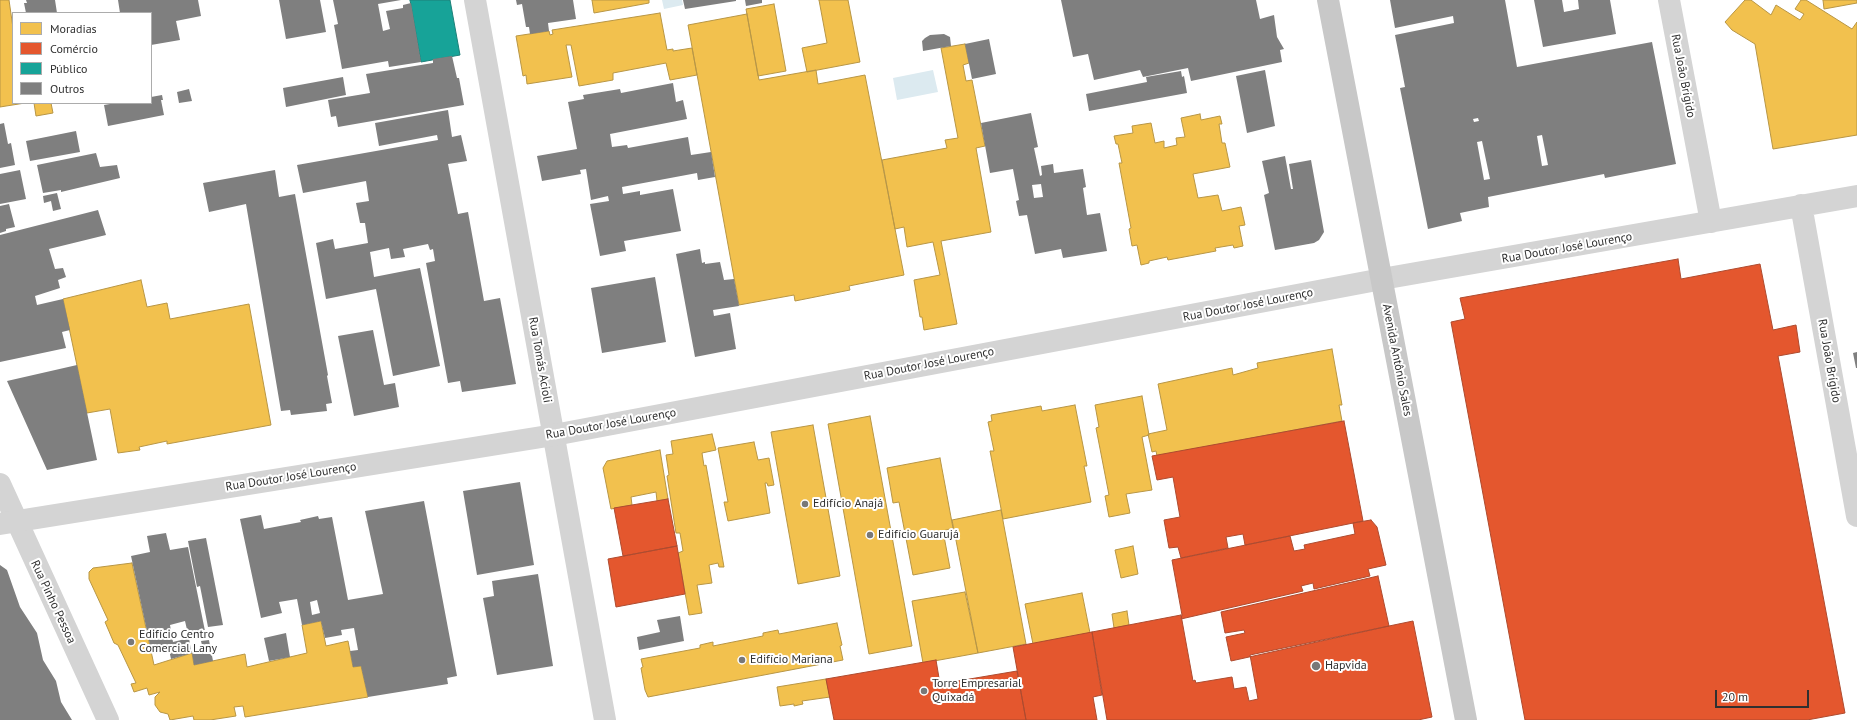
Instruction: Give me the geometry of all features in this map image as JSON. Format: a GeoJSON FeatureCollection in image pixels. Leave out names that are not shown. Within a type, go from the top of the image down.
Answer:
{"type":"FeatureCollection","features":[{"type":"Feature","properties":{"kind":"main road","name":"Avenida Antônio Sales"},"geometry":{"type":"LineString","coordinates":[[1328,0],[1466,720]]}},
{"type":"Feature","properties":{"kind":"street","name":"Rua Tomás Acioli"},"geometry":{"type":"LineString","coordinates":[[474,0],[606,720]]}},
{"type":"Feature","properties":{"kind":"street","name":"Rua João Brígido"},"geometry":{"type":"LineString","coordinates":[[1669,0],[1711,222]]}},
{"type":"Feature","properties":{"kind":"street","name":"Rua Doutor José Lourenço"},"geometry":{"type":"LineString","coordinates":[[8,522],[554,435],[1382,280],[1857,196]]}},
{"type":"Feature","properties":{"kind":"street","name":"Rua João Brígido"},"geometry":{"type":"LineString","coordinates":[[1801,205],[1857,516]]}},
{"type":"Feature","properties":{"kind":"street","name":"Rua Pinho Pessoa"},"geometry":{"type":"LineString","coordinates":[[0,484],[8,522],[108,720]]}},
{"type":"Feature","properties":{"kind":"shaded area"},"geometry":{"type":"Polygon","coordinates":[[[662,0],[682,0],[683,5],[664,9],[662,0]]]}},
{"type":"Feature","properties":{"kind":"shaded area"},"geometry":{"type":"Polygon","coordinates":[[[933,70],[938,92],[897,100],[893,78],[933,70]]]}},
{"type":"Feature","properties":{"kind":"building: Moradias"},"geometry":{"type":"Polygon","coordinates":[[[0,0],[9,0],[12,21],[12,104],[19,104],[0,107],[0,0]]]}},
{"type":"Feature","properties":{"kind":"building: Moradias"},"geometry":{"type":"Polygon","coordinates":[[[592,0],[649,0],[649,3],[594,13],[592,0]]]}},
{"type":"Feature","properties":{"kind":"building: Moradias"},"geometry":{"type":"Polygon","coordinates":[[[819,0],[848,0],[860,62],[807,72],[802,48],[827,43],[819,0]]]}},
{"type":"Feature","properties":{"kind":"building: Moradias"},"geometry":{"type":"Polygon","coordinates":[[[1745,0],[1751,0],[1771,15],[1776,5],[1800,20],[1804,14],[1795,9],[1801,0],[1806,0],[1852,29],[1857,22],[1857,135],[1773,149],[1755,44],[1732,30],[1725,22],[1745,0]]]}},
{"type":"Feature","properties":{"kind":"building: Moradias"},"geometry":{"type":"Polygon","coordinates":[[[1823,0],[1857,0],[1857,3],[1824,9],[1823,0]]]}},
{"type":"Feature","properties":{"kind":"building: Moradias"},"geometry":{"type":"Polygon","coordinates":[[[774,4],[786,71],[758,76],[746,9],[774,4]]]}},
{"type":"Feature","properties":{"kind":"building: Moradias"},"geometry":{"type":"Polygon","coordinates":[[[660,13],[667,50],[673,49],[673,51],[692,48],[697,75],[670,80],[666,63],[613,73],[613,80],[579,86],[571,45],[566,45],[572,77],[527,84],[526,75],[523,76],[516,36],[549,31],[550,35],[553,34],[552,30],[660,13]]]}},
{"type":"Feature","properties":{"kind":"building: Moradias"},"geometry":{"type":"Polygon","coordinates":[[[747,14],[759,80],[816,70],[818,84],[865,75],[904,275],[849,286],[850,290],[795,301],[794,295],[739,305],[688,25],[747,14]]]}},
{"type":"Feature","properties":{"kind":"building: Moradias"},"geometry":{"type":"Polygon","coordinates":[[[965,44],[969,63],[963,65],[966,81],[972,80],[985,146],[976,148],[991,232],[941,241],[957,324],[924,330],[922,317],[920,317],[914,280],[940,275],[933,242],[907,247],[904,227],[895,229],[882,160],[947,148],[945,140],[958,138],[941,48],[965,44]]]}},
{"type":"Feature","properties":{"kind":"building: Moradias"},"geometry":{"type":"Polygon","coordinates":[[[34,104],[51,104],[53,113],[36,116],[34,104]]]}},
{"type":"Feature","properties":{"kind":"building: Moradias"},"geometry":{"type":"Polygon","coordinates":[[[1200,114],[1201,120],[1220,116],[1222,124],[1219,124],[1222,143],[1225,143],[1230,167],[1193,174],[1198,198],[1218,195],[1222,211],[1241,207],[1245,225],[1239,226],[1243,246],[1234,248],[1233,245],[1215,248],[1216,251],[1168,260],[1167,257],[1149,261],[1149,263],[1141,265],[1137,245],[1132,246],[1129,229],[1131,228],[1119,163],[1122,163],[1118,144],[1116,144],[1114,136],[1133,133],[1132,126],[1151,123],[1155,143],[1164,141],[1164,148],[1177,145],[1176,138],[1185,137],[1181,118],[1200,114]]]}},
{"type":"Feature","properties":{"kind":"building: Moradias"},"geometry":{"type":"Polygon","coordinates":[[[141,280],[147,307],[167,303],[170,319],[249,304],[271,425],[167,444],[167,441],[139,447],[140,450],[118,453],[110,409],[87,413],[63,299],[141,280]]]}},
{"type":"Feature","properties":{"kind":"building: Moradias"},"geometry":{"type":"Polygon","coordinates":[[[1332,349],[1342,405],[1339,405],[1342,421],[1157,456],[1156,451],[1152,452],[1148,434],[1167,430],[1158,384],[1232,368],[1233,375],[1258,368],[1257,363],[1332,349]]]}},
{"type":"Feature","properties":{"kind":"building: Moradias"},"geometry":{"type":"Polygon","coordinates":[[[1142,396],[1149,435],[1142,437],[1152,490],[1126,494],[1130,513],[1109,517],[1105,496],[1109,495],[1096,428],[1099,427],[1095,405],[1142,396]]]}},
{"type":"Feature","properties":{"kind":"building: Moradias"},"geometry":{"type":"Polygon","coordinates":[[[1075,405],[1087,466],[1084,466],[1091,502],[1003,519],[990,451],[994,451],[988,422],[992,421],[991,415],[1041,406],[1042,411],[1075,405]]]}},
{"type":"Feature","properties":{"kind":"building: Moradias","name":"Edifício Guarujá"},"geometry":{"type":"Polygon","coordinates":[[[870,416],[912,646],[869,654],[828,424],[870,416]]]}},
{"type":"Feature","properties":{"kind":"building: Moradias","name":"Edifício Anajá"},"geometry":{"type":"Polygon","coordinates":[[[813,425],[840,576],[798,584],[771,432],[813,425]]]}},
{"type":"Feature","properties":{"kind":"building: Moradias"},"geometry":{"type":"Polygon","coordinates":[[[712,434],[716,450],[702,453],[704,466],[706,465],[724,567],[719,567],[718,563],[709,565],[712,583],[697,585],[702,613],[689,615],[678,553],[683,551],[680,533],[676,533],[667,476],[669,475],[666,455],[673,454],[671,441],[712,434]]]}},
{"type":"Feature","properties":{"kind":"building: Moradias"},"geometry":{"type":"Polygon","coordinates":[[[754,442],[758,460],[769,458],[774,485],[768,486],[767,483],[765,483],[770,513],[728,521],[724,502],[728,502],[718,448],[754,442]]]}},
{"type":"Feature","properties":{"kind":"building: Moradias"},"geometry":{"type":"Polygon","coordinates":[[[660,450],[668,499],[657,501],[656,492],[631,497],[632,505],[611,509],[603,468],[607,461],[660,450]]]}},
{"type":"Feature","properties":{"kind":"building: Moradias"},"geometry":{"type":"Polygon","coordinates":[[[940,458],[953,528],[943,531],[950,568],[913,575],[899,502],[893,503],[887,468],[940,458]]]}},
{"type":"Feature","properties":{"kind":"building: Moradias"},"geometry":{"type":"Polygon","coordinates":[[[1001,510],[1026,644],[978,653],[952,520],[1001,510]]]}},
{"type":"Feature","properties":{"kind":"building: Moradias"},"geometry":{"type":"Polygon","coordinates":[[[1133,546],[1138,574],[1121,578],[1115,550],[1133,546]]]}},
{"type":"Feature","properties":{"kind":"building: Moradias","name":"Edifício Centro Comercial Lany"},"geometry":{"type":"Polygon","coordinates":[[[132,563],[154,665],[192,653],[194,665],[245,654],[247,667],[307,653],[302,625],[321,621],[326,646],[348,641],[353,667],[361,666],[368,697],[245,717],[243,706],[234,707],[236,716],[210,720],[194,720],[193,716],[170,720],[168,714],[160,712],[155,705],[155,697],[160,692],[149,695],[147,688],[134,692],[131,684],[136,683],[118,645],[114,643],[105,622],[108,620],[89,579],[89,572],[93,568],[132,563]]]}},
{"type":"Feature","properties":{"kind":"building: Moradias"},"geometry":{"type":"Polygon","coordinates":[[[965,592],[978,653],[923,663],[912,601],[965,592]]]}},
{"type":"Feature","properties":{"kind":"building: Moradias"},"geometry":{"type":"Polygon","coordinates":[[[1082,593],[1090,633],[1033,644],[1025,604],[1082,593]]]}},
{"type":"Feature","properties":{"kind":"building: Moradias"},"geometry":{"type":"Polygon","coordinates":[[[1127,611],[1129,625],[1114,628],[1112,614],[1127,611]]]}},
{"type":"Feature","properties":{"kind":"building: Moradias","name":"Edifício Mariana"},"geometry":{"type":"Polygon","coordinates":[[[837,623],[842,645],[840,646],[843,660],[648,697],[645,690],[641,659],[700,648],[700,645],[713,642],[713,646],[763,636],[763,633],[778,630],[779,634],[837,623]]]}},
{"type":"Feature","properties":{"kind":"building: Moradias"},"geometry":{"type":"Polygon","coordinates":[[[826,679],[830,697],[802,701],[803,704],[794,706],[794,704],[780,706],[777,687],[826,679]]]}},
{"type":"Feature","properties":{"kind":"building: Comércio"},"geometry":{"type":"Polygon","coordinates":[[[1678,259],[1681,279],[1760,264],[1773,330],[1796,325],[1800,352],[1778,356],[1845,713],[1807,720],[1525,720],[1451,322],[1465,319],[1460,298],[1678,259]]]}},
{"type":"Feature","properties":{"kind":"building: Comércio"},"geometry":{"type":"Polygon","coordinates":[[[1344,421],[1363,521],[1245,545],[1243,534],[1226,537],[1228,548],[1181,558],[1178,547],[1169,548],[1164,520],[1180,517],[1173,477],[1157,480],[1152,456],[1344,421]]]}},
{"type":"Feature","properties":{"kind":"building: Comércio"},"geometry":{"type":"Polygon","coordinates":[[[668,499],[677,546],[623,556],[614,508],[668,499]]]}},
{"type":"Feature","properties":{"kind":"building: Comércio"},"geometry":{"type":"Polygon","coordinates":[[[1371,520],[1377,527],[1386,565],[1368,569],[1370,576],[1314,589],[1313,583],[1301,586],[1303,591],[1181,619],[1182,615],[1172,560],[1290,536],[1294,551],[1305,549],[1304,545],[1355,534],[1353,523],[1371,520]]]}},
{"type":"Feature","properties":{"kind":"building: Comércio"},"geometry":{"type":"Polygon","coordinates":[[[677,546],[685,594],[616,607],[608,559],[677,546]]]}},
{"type":"Feature","properties":{"kind":"building: Comércio"},"geometry":{"type":"Polygon","coordinates":[[[1378,576],[1389,626],[1231,661],[1226,637],[1245,633],[1244,630],[1225,633],[1221,612],[1378,576]]]}},
{"type":"Feature","properties":{"kind":"building: Comércio","name":"Hapvida"},"geometry":{"type":"Polygon","coordinates":[[[1181,615],[1193,681],[1195,680],[1196,683],[1232,677],[1234,689],[1246,687],[1249,701],[1258,699],[1250,655],[1413,621],[1432,717],[1418,720],[1107,720],[1092,632],[1181,615]]]}},
{"type":"Feature","properties":{"kind":"building: Comércio"},"geometry":{"type":"Polygon","coordinates":[[[1092,632],[1102,695],[1093,697],[1097,720],[1026,720],[1013,647],[1092,632]]]}},
{"type":"Feature","properties":{"kind":"building: Comércio","name":"Torre Empresarial Quixadá"},"geometry":{"type":"Polygon","coordinates":[[[936,660],[940,684],[1017,671],[1026,720],[834,720],[826,679],[936,660]]]}},
{"type":"Feature","properties":{"kind":"building: Público"},"geometry":{"type":"Polygon","coordinates":[[[410,0],[450,0],[460,55],[421,62],[410,0]]]}},
{"type":"Feature","properties":{"kind":"building: Outros"},"geometry":{"type":"Polygon","coordinates":[[[26,0],[55,0],[57,12],[26,12],[24,3],[27,3],[26,0]]]}},
{"type":"Feature","properties":{"kind":"building: Outros"},"geometry":{"type":"Polygon","coordinates":[[[118,0],[198,0],[201,16],[176,21],[180,40],[152,45],[152,12],[120,12],[118,0]]]}},
{"type":"Feature","properties":{"kind":"building: Outros"},"geometry":{"type":"Polygon","coordinates":[[[279,0],[320,0],[326,32],[286,39],[279,0]]]}},
{"type":"Feature","properties":{"kind":"building: Outros"},"geometry":{"type":"Polygon","coordinates":[[[333,0],[401,0],[378,4],[383,31],[390,29],[386,11],[403,8],[403,5],[411,3],[421,62],[389,67],[388,61],[342,69],[334,25],[338,24],[333,0]]]}},
{"type":"Feature","properties":{"kind":"building: Outros"},"geometry":{"type":"Polygon","coordinates":[[[516,0],[573,0],[576,19],[548,23],[549,31],[530,34],[529,27],[526,27],[522,4],[517,5],[516,0]]]}},
{"type":"Feature","properties":{"kind":"building: Outros"},"geometry":{"type":"Polygon","coordinates":[[[683,0],[736,0],[736,1],[685,9],[683,0]]]}},
{"type":"Feature","properties":{"kind":"building: Outros"},"geometry":{"type":"Polygon","coordinates":[[[745,0],[762,0],[762,3],[746,6],[745,0]]]}},
{"type":"Feature","properties":{"kind":"building: Outros"},"geometry":{"type":"Polygon","coordinates":[[[1061,0],[1256,0],[1260,19],[1274,15],[1277,37],[1284,49],[1280,50],[1282,62],[1191,81],[1188,68],[1143,77],[1140,70],[1094,80],[1088,54],[1073,57],[1061,0]]]}},
{"type":"Feature","properties":{"kind":"building: Outros"},"geometry":{"type":"Polygon","coordinates":[[[1390,0],[1505,0],[1517,67],[1652,42],[1676,164],[1605,178],[1604,174],[1488,197],[1489,207],[1460,213],[1462,221],[1428,229],[1400,88],[1405,87],[1395,35],[1454,23],[1453,16],[1395,28],[1390,0]],[[1478,118],[1473,119],[1474,122],[1479,121],[1478,118]],[[1542,135],[1537,136],[1542,166],[1548,165],[1542,135]],[[1482,141],[1477,142],[1484,180],[1490,179],[1482,141]]]}},
{"type":"Feature","properties":{"kind":"building: Outros"},"geometry":{"type":"Polygon","coordinates":[[[1534,0],[1562,0],[1564,12],[1579,9],[1578,0],[1610,0],[1616,34],[1543,47],[1534,0]]]}},
{"type":"Feature","properties":{"kind":"building: Outros"},"geometry":{"type":"Polygon","coordinates":[[[944,34],[950,37],[951,46],[923,51],[922,41],[925,38],[930,35],[944,34]]]}},
{"type":"Feature","properties":{"kind":"building: Outros"},"geometry":{"type":"Polygon","coordinates":[[[989,39],[996,74],[972,79],[965,44],[989,39]]]}},
{"type":"Feature","properties":{"kind":"building: Outros"},"geometry":{"type":"Polygon","coordinates":[[[452,56],[457,78],[459,78],[464,105],[338,127],[336,116],[331,117],[328,100],[370,93],[366,74],[433,63],[433,59],[452,56]]]}},
{"type":"Feature","properties":{"kind":"building: Outros"},"geometry":{"type":"Polygon","coordinates":[[[1265,70],[1275,126],[1247,133],[1236,76],[1265,70]]]}},
{"type":"Feature","properties":{"kind":"building: Outros"},"geometry":{"type":"Polygon","coordinates":[[[1181,71],[1182,77],[1184,76],[1187,93],[1089,111],[1086,94],[1147,82],[1146,77],[1181,71]]]}},
{"type":"Feature","properties":{"kind":"building: Outros"},"geometry":{"type":"Polygon","coordinates":[[[343,77],[346,95],[286,107],[283,88],[343,77]]]}},
{"type":"Feature","properties":{"kind":"building: Outros"},"geometry":{"type":"Polygon","coordinates":[[[673,83],[676,102],[683,100],[687,119],[610,134],[612,147],[627,145],[628,148],[688,137],[691,155],[711,152],[715,177],[698,180],[697,173],[622,187],[623,194],[640,191],[640,195],[673,189],[681,231],[624,241],[626,251],[600,256],[590,204],[609,201],[608,196],[591,200],[586,169],[580,170],[581,174],[542,181],[537,156],[577,149],[568,102],[584,99],[583,95],[620,89],[621,93],[673,83]]]}},
{"type":"Feature","properties":{"kind":"building: Outros"},"geometry":{"type":"Polygon","coordinates":[[[189,89],[192,101],[179,103],[177,92],[189,89]]]}},
{"type":"Feature","properties":{"kind":"building: Outros"},"geometry":{"type":"Polygon","coordinates":[[[162,95],[163,100],[161,100],[164,115],[108,126],[104,105],[152,104],[152,97],[162,95]]]}},
{"type":"Feature","properties":{"kind":"building: Outros"},"geometry":{"type":"Polygon","coordinates":[[[448,110],[452,137],[461,135],[467,161],[448,164],[458,214],[468,212],[484,301],[500,298],[516,384],[462,392],[460,381],[448,383],[426,263],[435,261],[433,249],[430,250],[428,244],[403,249],[405,257],[391,259],[389,248],[370,252],[374,277],[420,268],[440,366],[393,376],[376,289],[326,299],[316,243],[333,239],[335,249],[368,243],[365,223],[360,223],[356,203],[369,201],[366,181],[303,193],[297,165],[438,140],[437,135],[379,146],[375,123],[448,110]]]}},
{"type":"Feature","properties":{"kind":"building: Outros"},"geometry":{"type":"Polygon","coordinates":[[[1031,113],[1038,147],[1034,148],[1040,176],[1042,175],[1041,166],[1053,164],[1054,173],[1083,169],[1086,187],[1083,188],[1087,215],[1100,213],[1107,251],[1063,258],[1061,249],[1035,254],[1027,215],[1019,216],[1016,201],[1019,200],[1013,169],[990,173],[981,123],[1031,113]],[[1041,184],[1032,185],[1034,198],[1043,197],[1041,184]]]}},
{"type":"Feature","properties":{"kind":"building: Outros"},"geometry":{"type":"Polygon","coordinates":[[[4,123],[8,144],[11,143],[15,165],[0,168],[0,124],[4,123]]]}},
{"type":"Feature","properties":{"kind":"building: Outros"},"geometry":{"type":"Polygon","coordinates":[[[76,131],[80,152],[30,161],[26,141],[76,131]]]}},
{"type":"Feature","properties":{"kind":"building: Outros"},"geometry":{"type":"Polygon","coordinates":[[[96,153],[100,167],[117,165],[120,178],[61,192],[61,190],[43,193],[37,165],[96,153]]]}},
{"type":"Feature","properties":{"kind":"building: Outros"},"geometry":{"type":"Polygon","coordinates":[[[1285,156],[1291,189],[1293,189],[1289,164],[1311,160],[1324,232],[1319,240],[1314,243],[1275,250],[1264,195],[1269,193],[1262,161],[1285,156]]]}},
{"type":"Feature","properties":{"kind":"building: Outros"},"geometry":{"type":"Polygon","coordinates":[[[20,170],[26,199],[0,204],[0,174],[20,170]]]}},
{"type":"Feature","properties":{"kind":"building: Outros"},"geometry":{"type":"Polygon","coordinates":[[[275,170],[279,197],[295,194],[328,375],[332,403],[326,404],[327,411],[291,415],[290,410],[281,411],[246,204],[209,212],[203,183],[275,170]]]}},
{"type":"Feature","properties":{"kind":"building: Outros"},"geometry":{"type":"Polygon","coordinates":[[[57,193],[61,209],[53,211],[51,201],[44,203],[43,196],[57,193]]]}},
{"type":"Feature","properties":{"kind":"building: Outros"},"geometry":{"type":"Polygon","coordinates":[[[9,204],[15,227],[6,229],[6,231],[0,233],[0,206],[9,204]]]}},
{"type":"Feature","properties":{"kind":"building: Outros"},"geometry":{"type":"Polygon","coordinates":[[[98,210],[106,235],[49,249],[55,269],[63,268],[66,277],[58,280],[60,288],[35,296],[37,305],[63,299],[70,330],[62,332],[66,348],[0,362],[0,235],[98,210]]]}},
{"type":"Feature","properties":{"kind":"building: Outros"},"geometry":{"type":"Polygon","coordinates":[[[700,249],[702,263],[720,262],[724,280],[734,279],[739,306],[713,310],[714,316],[730,313],[736,349],[695,357],[676,254],[700,249]]]}},
{"type":"Feature","properties":{"kind":"building: Outros"},"geometry":{"type":"Polygon","coordinates":[[[655,277],[666,342],[602,353],[591,288],[655,277]]]}},
{"type":"Feature","properties":{"kind":"building: Outros"},"geometry":{"type":"Polygon","coordinates":[[[373,330],[384,385],[395,383],[399,407],[354,416],[338,336],[373,330]]]}},
{"type":"Feature","properties":{"kind":"building: Outros"},"geometry":{"type":"Polygon","coordinates":[[[1857,352],[1857,368],[1856,368],[1853,353],[1857,352]]]}},
{"type":"Feature","properties":{"kind":"building: Outros"},"geometry":{"type":"Polygon","coordinates":[[[77,365],[97,460],[47,470],[7,381],[77,365]]]}},
{"type":"Feature","properties":{"kind":"building: Outros"},"geometry":{"type":"Polygon","coordinates":[[[520,482],[534,565],[477,575],[463,491],[520,482]]]}},
{"type":"Feature","properties":{"kind":"building: Outros"},"geometry":{"type":"Polygon","coordinates":[[[424,501],[457,676],[447,678],[448,684],[368,697],[361,666],[353,667],[350,651],[358,650],[354,628],[341,630],[342,635],[325,638],[321,621],[302,625],[297,599],[279,602],[282,613],[261,618],[240,519],[261,515],[264,529],[301,522],[300,520],[318,516],[319,519],[332,517],[348,600],[383,594],[365,511],[424,501]],[[317,600],[310,602],[312,615],[320,613],[317,600]]]}},
{"type":"Feature","properties":{"kind":"building: Outros"},"geometry":{"type":"Polygon","coordinates":[[[166,533],[170,550],[188,547],[205,631],[188,634],[185,621],[170,625],[173,642],[189,638],[191,651],[203,649],[201,641],[209,640],[213,661],[194,665],[192,653],[171,659],[168,645],[151,650],[131,556],[150,552],[147,536],[166,533]]]}},
{"type":"Feature","properties":{"kind":"building: Outros"},"geometry":{"type":"Polygon","coordinates":[[[206,538],[223,625],[208,627],[200,586],[197,587],[188,541],[206,538]]]}},
{"type":"Feature","properties":{"kind":"building: Outros"},"geometry":{"type":"Polygon","coordinates":[[[0,565],[7,570],[20,607],[37,633],[43,660],[56,681],[61,702],[72,720],[0,720],[0,565]]]}},
{"type":"Feature","properties":{"kind":"building: Outros"},"geometry":{"type":"Polygon","coordinates":[[[538,574],[553,666],[497,675],[483,598],[494,596],[492,581],[538,574]]]}},
{"type":"Feature","properties":{"kind":"building: Outros"},"geometry":{"type":"Polygon","coordinates":[[[680,616],[684,641],[639,650],[637,637],[660,632],[657,620],[680,616]]]}},
{"type":"Feature","properties":{"kind":"building: Outros"},"geometry":{"type":"Polygon","coordinates":[[[286,633],[290,657],[269,661],[264,638],[286,633]]]}},
{"type":"Feature","properties":{"kind":"place","name":"Edifício Anajá"},"geometry":{"type":"Point","coordinates":[805,504]}},
{"type":"Feature","properties":{"kind":"place","name":"Edifício Guarujá"},"geometry":{"type":"Point","coordinates":[870,535]}},
{"type":"Feature","properties":{"kind":"place","name":"Edifício Centro Comercial Lany"},"geometry":{"type":"Point","coordinates":[131,642]}},
{"type":"Feature","properties":{"kind":"place","name":"Edifício Mariana"},"geometry":{"type":"Point","coordinates":[742,660]}},
{"type":"Feature","properties":{"kind":"place","name":"Hapvida"},"geometry":{"type":"Point","coordinates":[1316,666]}},
{"type":"Feature","properties":{"kind":"place","name":"Torre Empresarial Quixadá"},"geometry":{"type":"Point","coordinates":[924,691]}}]}
